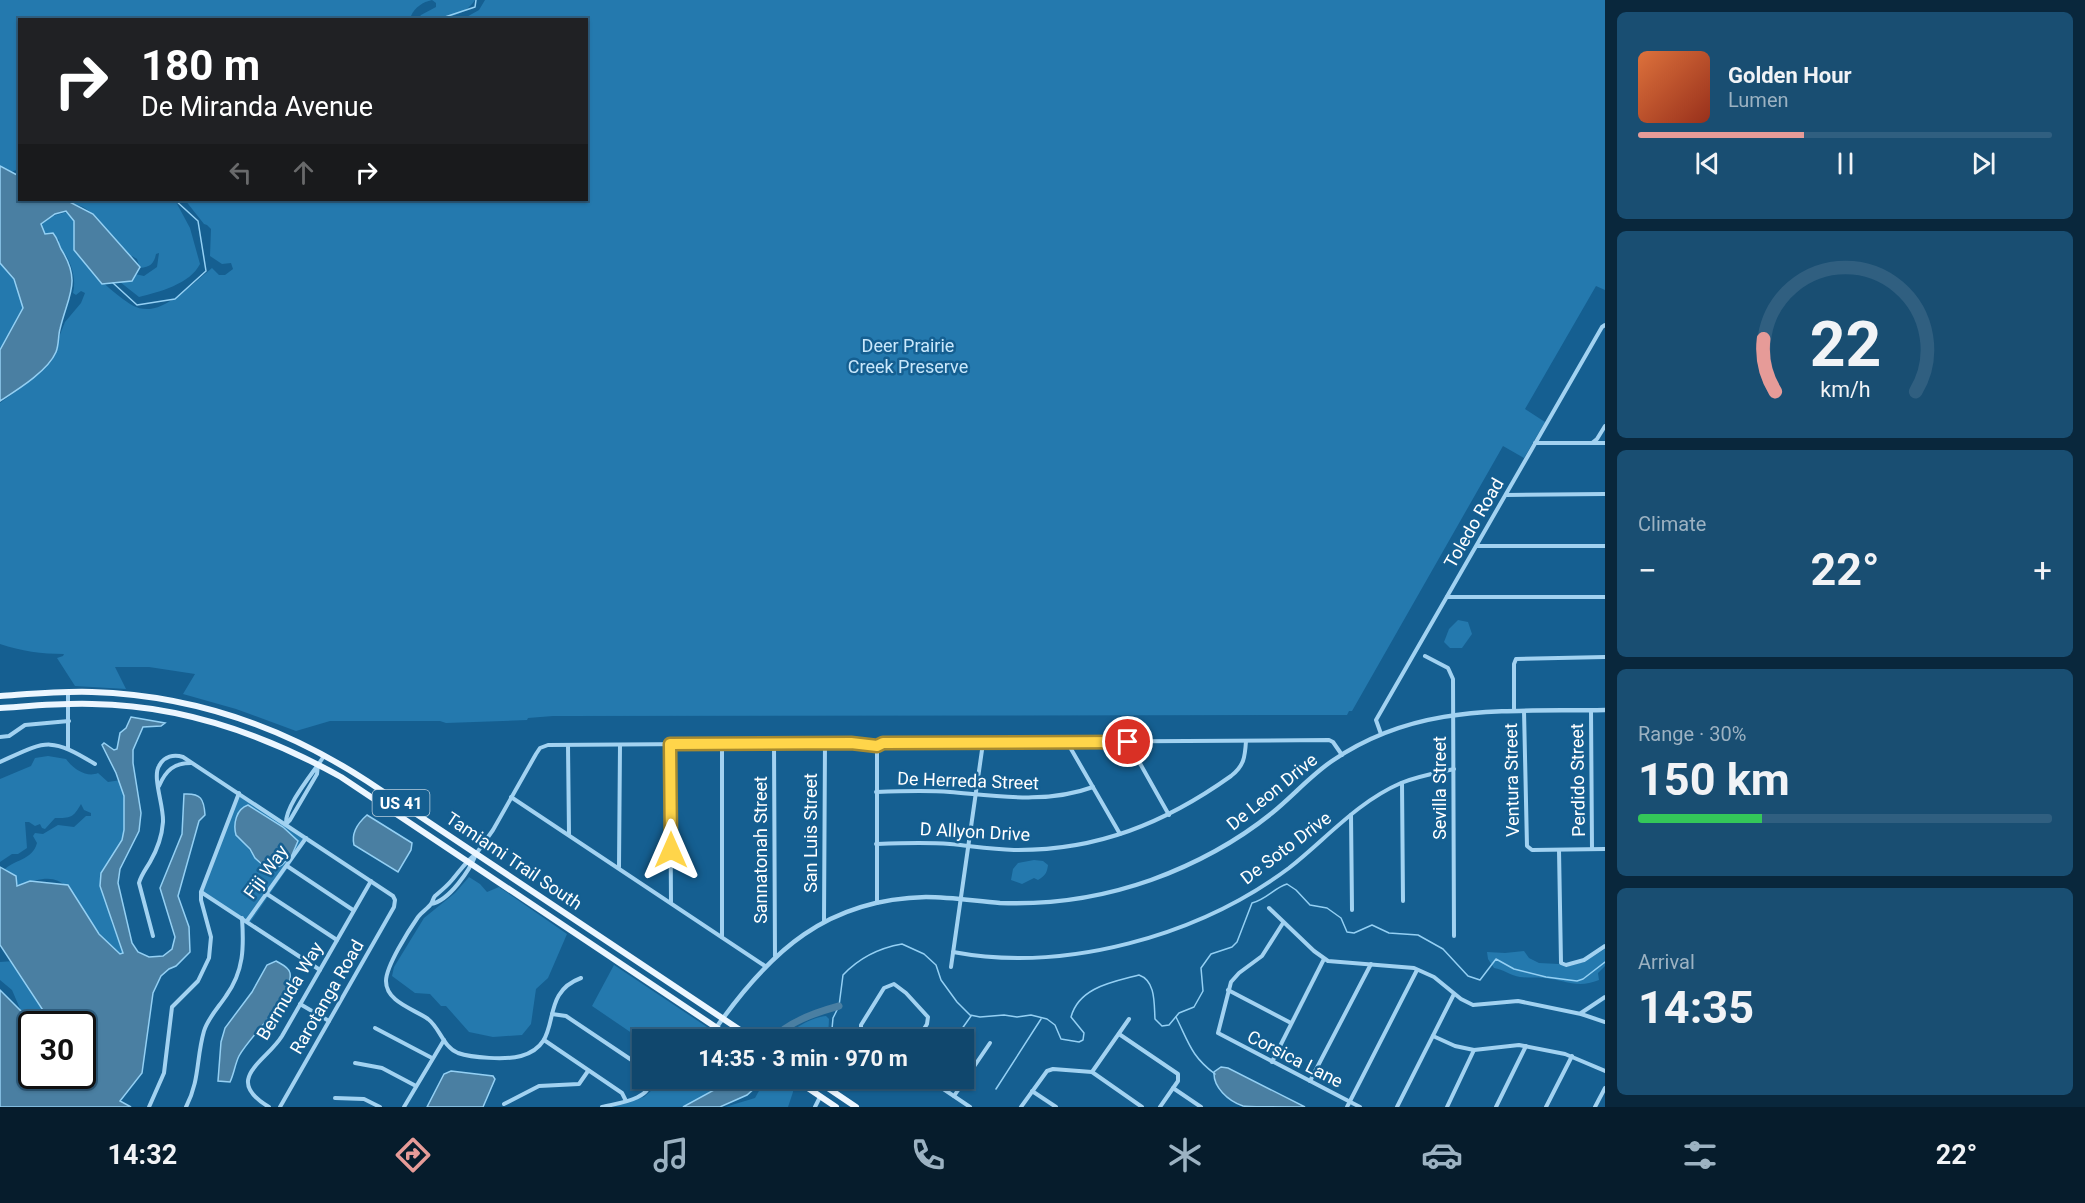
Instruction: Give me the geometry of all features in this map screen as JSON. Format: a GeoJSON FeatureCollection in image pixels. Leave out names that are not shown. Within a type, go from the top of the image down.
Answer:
{"type":"FeatureCollection","features":[{"type":"Feature","properties":{"kind":"main road","name":"Tamiami Trail South"},"geometry":{"type":"LineString","coordinates":[[0,696],[68,692],[135,695],[207,708],[261,725],[325,755],[739,1029]]}},
{"type":"Feature","properties":{"kind":"main road","name":"Tamiami Trail South"},"geometry":{"type":"LineString","coordinates":[[0,708],[69,704],[136,706],[203,719],[263,738],[319,765],[351,784],[717,1028]]}},
{"type":"Feature","properties":{"kind":"main road"},"geometry":{"type":"LineString","coordinates":[[810,1089],[836,1107]]}},
{"type":"Feature","properties":{"kind":"main road"},"geometry":{"type":"LineString","coordinates":[[829,1089],[856,1107]]}},
{"type":"Feature","properties":{"kind":"street","name":"Toledo Road"},"geometry":{"type":"LineString","coordinates":[[1381,734],[1376,720],[1604,326]]}},
{"type":"Feature","properties":{"kind":"street"},"geometry":{"type":"LineString","coordinates":[[1592,443],[1597,440],[1605,426]]}},
{"type":"Feature","properties":{"kind":"street"},"geometry":{"type":"LineString","coordinates":[[1535,443],[1605,443]]}},
{"type":"Feature","properties":{"kind":"street"},"geometry":{"type":"LineString","coordinates":[[1506,495],[1605,494]]}},
{"type":"Feature","properties":{"kind":"street"},"geometry":{"type":"LineString","coordinates":[[1476,546],[1605,546]]}},
{"type":"Feature","properties":{"kind":"street"},"geometry":{"type":"LineString","coordinates":[[1447,597],[1605,597]]}},
{"type":"Feature","properties":{"kind":"street","name":"Sevilla Street"},"geometry":{"type":"LineString","coordinates":[[1425,656],[1442,664],[1452,675],[1454,936]]}},
{"type":"Feature","properties":{"kind":"street"},"geometry":{"type":"LineString","coordinates":[[1514,711],[1514,664],[1516,659],[1605,657]]}},
{"type":"Feature","properties":{"kind":"street"},"geometry":{"type":"LineString","coordinates":[[68,692],[68,748]]}},
{"type":"Feature","properties":{"kind":"street","name":"De Leon Drive"},"geometry":{"type":"LineString","coordinates":[[717,1028],[765,966],[775,957],[805,934],[848,912],[877,903],[918,897],[1023,903],[1070,900],[1112,892],[1152,880],[1197,861],[1238,838],[1342,755],[1381,734],[1415,722],[1453,714],[1605,710]]}},
{"type":"Feature","properties":{"kind":"street","name":"Ventura Street"},"geometry":{"type":"LineString","coordinates":[[1524,711],[1526,843],[1532,850],[1558,850]]}},
{"type":"Feature","properties":{"kind":"street","name":"Perdido Street"},"geometry":{"type":"LineString","coordinates":[[1591,711],[1592,849]]}},
{"type":"Feature","properties":{"kind":"street"},"geometry":{"type":"LineString","coordinates":[[0,737],[9,736],[25,725],[69,721]]}},
{"type":"Feature","properties":{"kind":"street"},"geometry":{"type":"LineString","coordinates":[[581,978],[569,982],[560,990],[544,1040],[526,1054],[508,1057],[460,1053],[448,1046],[430,1021],[392,996],[386,984],[388,971],[417,918],[476,854],[493,830],[540,748],[548,745],[851,743],[877,746],[883,743],[1329,740],[1342,755]]}},
{"type":"Feature","properties":{"kind":"street","name":"D Allyon Drive"},"geometry":{"type":"LineString","coordinates":[[876,844],[935,843],[1013,850],[1042,849],[1084,843],[1120,834],[1169,815],[1200,798],[1240,770],[1245,761],[1246,741]]}},
{"type":"Feature","properties":{"kind":"street"},"geometry":{"type":"LineString","coordinates":[[951,967],[983,742]]}},
{"type":"Feature","properties":{"kind":"street"},"geometry":{"type":"LineString","coordinates":[[1067,742],[1120,834]]}},
{"type":"Feature","properties":{"kind":"street"},"geometry":{"type":"LineString","coordinates":[[1128,742],[1169,815]]}},
{"type":"Feature","properties":{"kind":"street","name":"San Luis Street"},"geometry":{"type":"LineString","coordinates":[[825,743],[825,922]]}},
{"type":"Feature","properties":{"kind":"street"},"geometry":{"type":"LineString","coordinates":[[0,762],[40,744],[52,744],[68,748],[94,764]]}},
{"type":"Feature","properties":{"kind":"street"},"geometry":{"type":"LineString","coordinates":[[670,744],[670,902]]}},
{"type":"Feature","properties":{"kind":"street"},"geometry":{"type":"LineString","coordinates":[[722,744],[722,937]]}},
{"type":"Feature","properties":{"kind":"street","name":"Sannatonah Street"},"geometry":{"type":"LineString","coordinates":[[774,744],[775,957]]}},
{"type":"Feature","properties":{"kind":"street"},"geometry":{"type":"LineString","coordinates":[[568,745],[569,834]]}},
{"type":"Feature","properties":{"kind":"street"},"geometry":{"type":"LineString","coordinates":[[619,868],[620,745]]}},
{"type":"Feature","properties":{"kind":"street"},"geometry":{"type":"LineString","coordinates":[[877,746],[877,903]]}},
{"type":"Feature","properties":{"kind":"street"},"geometry":{"type":"LineString","coordinates":[[153,936],[139,883],[162,831],[163,809],[156,772],[163,760],[176,755],[192,762],[371,881]]}},
{"type":"Feature","properties":{"kind":"street"},"geometry":{"type":"LineString","coordinates":[[286,824],[317,774],[325,755]]}},
{"type":"Feature","properties":{"kind":"street"},"geometry":{"type":"LineString","coordinates":[[159,787],[164,774],[171,767],[192,762]]}},
{"type":"Feature","properties":{"kind":"street"},"geometry":{"type":"LineString","coordinates":[[286,824],[285,818],[312,771],[319,765]]}},
{"type":"Feature","properties":{"kind":"street","name":"De Soto Drive"},"geometry":{"type":"LineString","coordinates":[[953,952],[998,957],[1045,957],[1098,949],[1162,933],[1215,913],[1249,895],[1290,867],[1351,814],[1374,798],[1402,783],[1454,769]]}},
{"type":"Feature","properties":{"kind":"street"},"geometry":{"type":"LineString","coordinates":[[1402,783],[1403,901]]}},
{"type":"Feature","properties":{"kind":"street"},"geometry":{"type":"LineString","coordinates":[[303,786],[308,789]]}},
{"type":"Feature","properties":{"kind":"street","name":"De Herreda Street"},"geometry":{"type":"LineString","coordinates":[[876,792],[927,791],[1039,797],[1069,794],[1093,787]]}},
{"type":"Feature","properties":{"kind":"street"},"geometry":{"type":"LineString","coordinates":[[149,1107],[164,1073],[172,1007],[198,981],[209,958],[211,937],[200,898],[201,892],[239,794]]}},
{"type":"Feature","properties":{"kind":"street"},"geometry":{"type":"LineString","coordinates":[[511,797],[765,966]]}},
{"type":"Feature","properties":{"kind":"street"},"geometry":{"type":"LineString","coordinates":[[1351,814],[1352,910]]}},
{"type":"Feature","properties":{"kind":"street","name":"Fiji Way"},"geometry":{"type":"LineString","coordinates":[[247,921],[306,838]]}},
{"type":"Feature","properties":{"kind":"street"},"geometry":{"type":"LineString","coordinates":[[1605,849],[1558,850],[1562,964],[1584,960],[1605,946]]}},
{"type":"Feature","properties":{"kind":"street"},"geometry":{"type":"LineString","coordinates":[[287,866],[354,910]]}},
{"type":"Feature","properties":{"kind":"street","name":"Rarotanga Road"},"geometry":{"type":"LineString","coordinates":[[280,1107],[394,907],[393,896],[371,881]]}},
{"type":"Feature","properties":{"kind":"street","name":"Bermuda Way"},"geometry":{"type":"LineString","coordinates":[[269,1107],[253,1095],[249,1086],[250,1073],[279,1041],[371,881]]}},
{"type":"Feature","properties":{"kind":"street"},"geometry":{"type":"LineString","coordinates":[[201,892],[320,970]]}},
{"type":"Feature","properties":{"kind":"street"},"geometry":{"type":"LineString","coordinates":[[267,894],[337,940]]}},
{"type":"Feature","properties":{"kind":"street"},"geometry":{"type":"LineString","coordinates":[[1269,908],[1324,959],[1341,963],[1401,966],[1418,970],[1434,977],[1465,1002],[1473,1005],[1518,1001],[1581,1014],[1605,1022]]}},
{"type":"Feature","properties":{"kind":"street"},"geometry":{"type":"LineString","coordinates":[[186,1107],[196,1084],[204,1030],[239,973],[243,950],[242,918]]}},
{"type":"Feature","properties":{"kind":"street"},"geometry":{"type":"LineString","coordinates":[[1283,923],[1262,956],[1235,976],[1228,990],[1292,1023]]}},
{"type":"Feature","properties":{"kind":"street"},"geometry":{"type":"LineString","coordinates":[[1272,1062],[1324,959]]}},
{"type":"Feature","properties":{"kind":"street"},"geometry":{"type":"LineString","coordinates":[[1310,1081],[1371,964]]}},
{"type":"Feature","properties":{"kind":"street"},"geometry":{"type":"LineString","coordinates":[[1349,1105],[1418,970]]}},
{"type":"Feature","properties":{"kind":"street"},"geometry":{"type":"LineString","coordinates":[[861,1029],[861,1025],[884,988],[891,984],[898,986],[928,1017],[924,1029]]}},
{"type":"Feature","properties":{"kind":"street","name":"Corsica Lane"},"geometry":{"type":"LineString","coordinates":[[1228,990],[1218,1034],[1310,1081],[1349,1105],[1360,1107]]}},
{"type":"Feature","properties":{"kind":"street"},"geometry":{"type":"LineString","coordinates":[[1397,1107],[1454,994]]}},
{"type":"Feature","properties":{"kind":"street"},"geometry":{"type":"LineString","coordinates":[[1581,1014],[1605,997]]}},
{"type":"Feature","properties":{"kind":"street"},"geometry":{"type":"LineString","coordinates":[[300,1004],[329,1021]]}},
{"type":"Feature","properties":{"kind":"street"},"geometry":{"type":"LineString","coordinates":[[552,1014],[566,1016],[632,1060]]}},
{"type":"Feature","properties":{"kind":"street"},"geometry":{"type":"LineString","coordinates":[[1092,1072],[1129,1019]]}},
{"type":"Feature","properties":{"kind":"street"},"geometry":{"type":"LineString","coordinates":[[375,1028],[432,1058]]}},
{"type":"Feature","properties":{"kind":"street"},"geometry":{"type":"LineString","coordinates":[[1119,1034],[1178,1076],[1178,1081],[1160,1107]]}},
{"type":"Feature","properties":{"kind":"street"},"geometry":{"type":"LineString","coordinates":[[1433,1036],[1455,1046],[1474,1050],[1526,1046],[1572,1056],[1605,1071]]}},
{"type":"Feature","properties":{"kind":"street"},"geometry":{"type":"LineString","coordinates":[[404,1107],[444,1040]]}},
{"type":"Feature","properties":{"kind":"street"},"geometry":{"type":"LineString","coordinates":[[544,1040],[622,1093],[626,1101]]}},
{"type":"Feature","properties":{"kind":"street"},"geometry":{"type":"LineString","coordinates":[[954,1096],[990,1043]]}},
{"type":"Feature","properties":{"kind":"street"},"geometry":{"type":"LineString","coordinates":[[1496,1107],[1526,1046]]}},
{"type":"Feature","properties":{"kind":"street"},"geometry":{"type":"LineString","coordinates":[[1447,1107],[1474,1050]]}},
{"type":"Feature","properties":{"kind":"street"},"geometry":{"type":"LineString","coordinates":[[1546,1107],[1572,1056]]}},
{"type":"Feature","properties":{"kind":"street"},"geometry":{"type":"LineString","coordinates":[[355,1063],[382,1068],[416,1086]]}},
{"type":"Feature","properties":{"kind":"street"},"geometry":{"type":"LineString","coordinates":[[1021,1107],[1043,1074],[1049,1070],[1092,1072],[1142,1107]]}},
{"type":"Feature","properties":{"kind":"street"},"geometry":{"type":"LineString","coordinates":[[504,1104],[539,1086],[579,1084],[588,1071]]}},
{"type":"Feature","properties":{"kind":"street"},"geometry":{"type":"LineString","coordinates":[[1173,1088],[1201,1107]]}},
{"type":"Feature","properties":{"kind":"street"},"geometry":{"type":"LineString","coordinates":[[1595,1107],[1605,1088]]}},
{"type":"Feature","properties":{"kind":"street"},"geometry":{"type":"LineString","coordinates":[[602,1107],[639,1096],[648,1089]]}},
{"type":"Feature","properties":{"kind":"street"},"geometry":{"type":"LineString","coordinates":[[944,1089],[970,1107]]}},
{"type":"Feature","properties":{"kind":"street"},"geometry":{"type":"LineString","coordinates":[[1032,1091],[1056,1107]]}},
{"type":"Feature","properties":{"kind":"street"},"geometry":{"type":"LineString","coordinates":[[814,1107],[820,1096]]}},
{"type":"Feature","properties":{"kind":"street"},"geometry":{"type":"LineString","coordinates":[[335,1098],[364,1099],[380,1107]]}},
{"type":"Feature","properties":{"kind":"green space"},"geometry":{"type":"Polygon","coordinates":[[[0,0],[432,0],[420,5],[411,16],[405,18],[18,18],[18,169],[11,172],[18,175],[18,178],[0,169],[0,0]]]}},
{"type":"Feature","properties":{"kind":"green space"},"geometry":{"type":"Polygon","coordinates":[[[432,0],[475,0],[464,11],[450,17],[419,18],[436,7],[436,3],[432,0]]]}},
{"type":"Feature","properties":{"kind":"green space","name":"Deer Prairie Creek Preserve"},"geometry":{"type":"Polygon","coordinates":[[[485,0],[1605,0],[1605,290],[1596,286],[1525,409],[1545,422],[1524,458],[1503,446],[1352,711],[1349,711],[1347,715],[553,716],[528,718],[527,720],[446,723],[440,721],[330,721],[296,731],[236,709],[183,694],[195,674],[149,667],[115,667],[126,689],[75,686],[57,658],[64,654],[32,652],[0,644],[0,403],[26,384],[27,380],[49,362],[65,322],[81,303],[85,293],[81,291],[76,295],[73,293],[74,281],[69,262],[59,246],[59,240],[55,237],[45,239],[40,228],[44,222],[53,216],[67,212],[75,216],[79,253],[88,267],[130,304],[150,309],[174,298],[212,268],[219,275],[225,275],[233,269],[231,263],[222,264],[210,256],[211,229],[204,224],[186,201],[588,201],[588,18],[465,18],[479,10],[485,0]]]}},
{"type":"Feature","properties":{"kind":"green space"},"geometry":{"type":"Polygon","coordinates":[[[51,201],[174,201],[190,228],[200,264],[182,282],[139,297],[115,278],[130,273],[144,276],[157,267],[159,253],[156,254],[151,264],[140,268],[137,259],[132,256],[126,258],[95,216],[83,207],[51,201]]]}},
{"type":"Feature","properties":{"kind":"green space"},"geometry":{"type":"Polygon","coordinates":[[[0,257],[15,275],[28,305],[0,353],[0,257]]]}},
{"type":"Feature","properties":{"kind":"green space"},"geometry":{"type":"Polygon","coordinates":[[[1458,620],[1468,622],[1472,634],[1462,648],[1450,648],[1444,642],[1449,629],[1458,620]]]}},
{"type":"Feature","properties":{"kind":"green space"},"geometry":{"type":"Polygon","coordinates":[[[48,756],[66,759],[80,772],[98,773],[108,782],[121,780],[124,789],[125,835],[107,902],[123,956],[95,928],[65,885],[51,879],[42,879],[20,886],[3,871],[27,857],[35,849],[37,843],[33,836],[35,833],[43,834],[58,825],[74,827],[86,816],[91,816],[91,813],[84,810],[81,804],[73,815],[55,818],[45,829],[40,824],[35,826],[25,822],[27,848],[0,862],[0,779],[31,766],[35,758],[48,756]]]}},
{"type":"Feature","properties":{"kind":"green space"},"geometry":{"type":"Polygon","coordinates":[[[239,794],[307,840],[249,924],[202,892],[239,794]],[[248,805],[239,814],[237,837],[262,866],[282,865],[292,855],[298,841],[283,827],[248,805]]]}},
{"type":"Feature","properties":{"kind":"green space"},"geometry":{"type":"Polygon","coordinates":[[[1043,861],[1048,865],[1042,877],[1022,884],[1011,880],[1013,869],[1018,863],[1043,861]]]}},
{"type":"Feature","properties":{"kind":"green space"},"geometry":{"type":"Polygon","coordinates":[[[469,877],[487,892],[499,887],[567,934],[548,978],[536,989],[531,1024],[522,1035],[493,1037],[469,1032],[446,1006],[441,1006],[430,994],[415,993],[392,976],[394,967],[424,918],[455,893],[469,877]]]}},
{"type":"Feature","properties":{"kind":"green space"},"geometry":{"type":"Polygon","coordinates":[[[1605,949],[1605,966],[1598,973],[1599,980],[1584,984],[1513,975],[1494,968],[1488,959],[1487,952],[1524,951],[1529,958],[1539,963],[1559,964],[1566,967],[1584,962],[1605,949]]]}},
{"type":"Feature","properties":{"kind":"green space"},"geometry":{"type":"Polygon","coordinates":[[[14,961],[56,1011],[21,1011],[12,990],[0,980],[0,962],[14,961]]]}},
{"type":"Feature","properties":{"kind":"green space"},"geometry":{"type":"Polygon","coordinates":[[[614,965],[710,1029],[632,1029],[632,1033],[592,1006],[614,965]]]}},
{"type":"Feature","properties":{"kind":"green space"},"geometry":{"type":"Polygon","coordinates":[[[826,1016],[829,1019],[828,1029],[795,1029],[808,1021],[826,1016]]]}},
{"type":"Feature","properties":{"kind":"green space"},"geometry":{"type":"Polygon","coordinates":[[[653,1089],[721,1089],[689,1107],[611,1107],[644,1097],[653,1089]]]}},
{"type":"Feature","properties":{"kind":"green space"},"geometry":{"type":"Polygon","coordinates":[[[760,1089],[793,1089],[788,1107],[725,1107],[755,1098],[760,1089]]]}},
{"type":"Feature","properties":{"kind":"shaded area"},"geometry":{"type":"Polygon","coordinates":[[[0,166],[18,175],[18,201],[68,201],[93,214],[140,267],[132,281],[102,284],[74,250],[74,221],[66,211],[55,214],[41,224],[45,234],[55,235],[67,261],[71,271],[71,289],[57,349],[52,359],[31,379],[0,401],[0,350],[23,308],[14,279],[0,263],[0,166]]]}},
{"type":"Feature","properties":{"kind":"shaded area"},"geometry":{"type":"Polygon","coordinates":[[[131,717],[165,723],[161,726],[143,727],[133,750],[141,813],[139,831],[120,869],[118,883],[132,943],[138,952],[149,957],[163,956],[172,949],[175,937],[160,888],[182,834],[184,794],[198,796],[204,805],[205,815],[199,821],[178,896],[189,927],[190,952],[176,966],[161,976],[153,993],[142,1073],[120,1101],[131,1107],[0,1107],[0,990],[21,1011],[18,1011],[18,1089],[96,1089],[96,1011],[43,1011],[0,945],[0,867],[16,876],[17,886],[30,881],[68,885],[99,934],[120,954],[123,953],[100,886],[101,873],[122,840],[124,830],[124,796],[102,745],[104,743],[114,750],[117,749],[120,733],[126,728],[131,717]]]}},
{"type":"Feature","properties":{"kind":"shaded area"},"geometry":{"type":"Polygon","coordinates":[[[248,805],[283,827],[298,841],[292,855],[282,865],[266,868],[236,835],[236,817],[248,805]]]}},
{"type":"Feature","properties":{"kind":"shaded area"},"geometry":{"type":"Polygon","coordinates":[[[367,815],[412,843],[411,850],[398,872],[354,845],[356,828],[367,815]]]}},
{"type":"Feature","properties":{"kind":"shaded area"},"geometry":{"type":"Polygon","coordinates":[[[276,961],[286,967],[290,973],[285,993],[239,1056],[230,1082],[218,1081],[221,1042],[225,1028],[252,992],[267,965],[276,961]]]}},
{"type":"Feature","properties":{"kind":"shaded area"},"geometry":{"type":"Polygon","coordinates":[[[1221,1067],[1228,1068],[1305,1107],[1237,1104],[1222,1093],[1216,1083],[1214,1072],[1221,1067]]]}},
{"type":"Feature","properties":{"kind":"shaded area"},"geometry":{"type":"Polygon","coordinates":[[[451,1071],[493,1076],[495,1079],[483,1107],[427,1107],[444,1074],[451,1071]]]}},
{"type":"Feature","properties":{"kind":"shaded area"},"geometry":{"type":"Polygon","coordinates":[[[716,1089],[754,1089],[747,1095],[720,1107],[683,1107],[716,1089]]]}},
{"type":"Feature","properties":{"kind":"waterway"},"geometry":{"type":"LineString","coordinates":[[442,18],[475,7],[476,0]]}},
{"type":"Feature","properties":{"kind":"waterway"},"geometry":{"type":"LineString","coordinates":[[113,283],[137,305],[175,299],[206,271],[198,221],[176,201]]}},
{"type":"Feature","properties":{"kind":"waterway"},"geometry":{"type":"LineString","coordinates":[[832,1029],[833,1018],[839,1006],[843,975],[870,955],[902,944],[924,954],[936,965],[941,980],[970,1015],[980,1017],[1031,1015],[1047,1019],[1055,1025],[1061,1039],[1079,1042],[1083,1040],[1084,1033],[1071,1017],[1081,999],[1098,987],[1139,975],[1149,982],[1154,1000],[1155,1019],[1162,1026],[1169,1025],[1179,1013],[1194,1007],[1203,991],[1201,968],[1211,954],[1232,947],[1237,942],[1252,903],[1287,884],[1310,905],[1327,908],[1341,918],[1347,932],[1354,933],[1372,925],[1389,933],[1418,935],[1443,949],[1468,976],[1480,980],[1496,959],[1514,969],[1546,977],[1577,981],[1605,962]]}},
{"type":"Feature","properties":{"kind":"waterway"},"geometry":{"type":"LineString","coordinates":[[785,1029],[812,1015],[839,1006]]}},
{"type":"Feature","properties":{"kind":"waterway"},"geometry":{"type":"LineString","coordinates":[[962,1029],[971,1016]]}},
{"type":"Feature","properties":{"kind":"waterway"},"geometry":{"type":"LineString","coordinates":[[1176,1017],[1196,1055],[1215,1074]]}},
{"type":"Feature","properties":{"kind":"waterway"},"geometry":{"type":"LineString","coordinates":[[996,1089],[1041,1019]]}},
{"type":"Feature","properties":{"kind":"route"},"geometry":{"type":"LineString","coordinates":[[671,850],[670,744],[851,743],[877,746],[883,743],[1128,742]]}}]}
